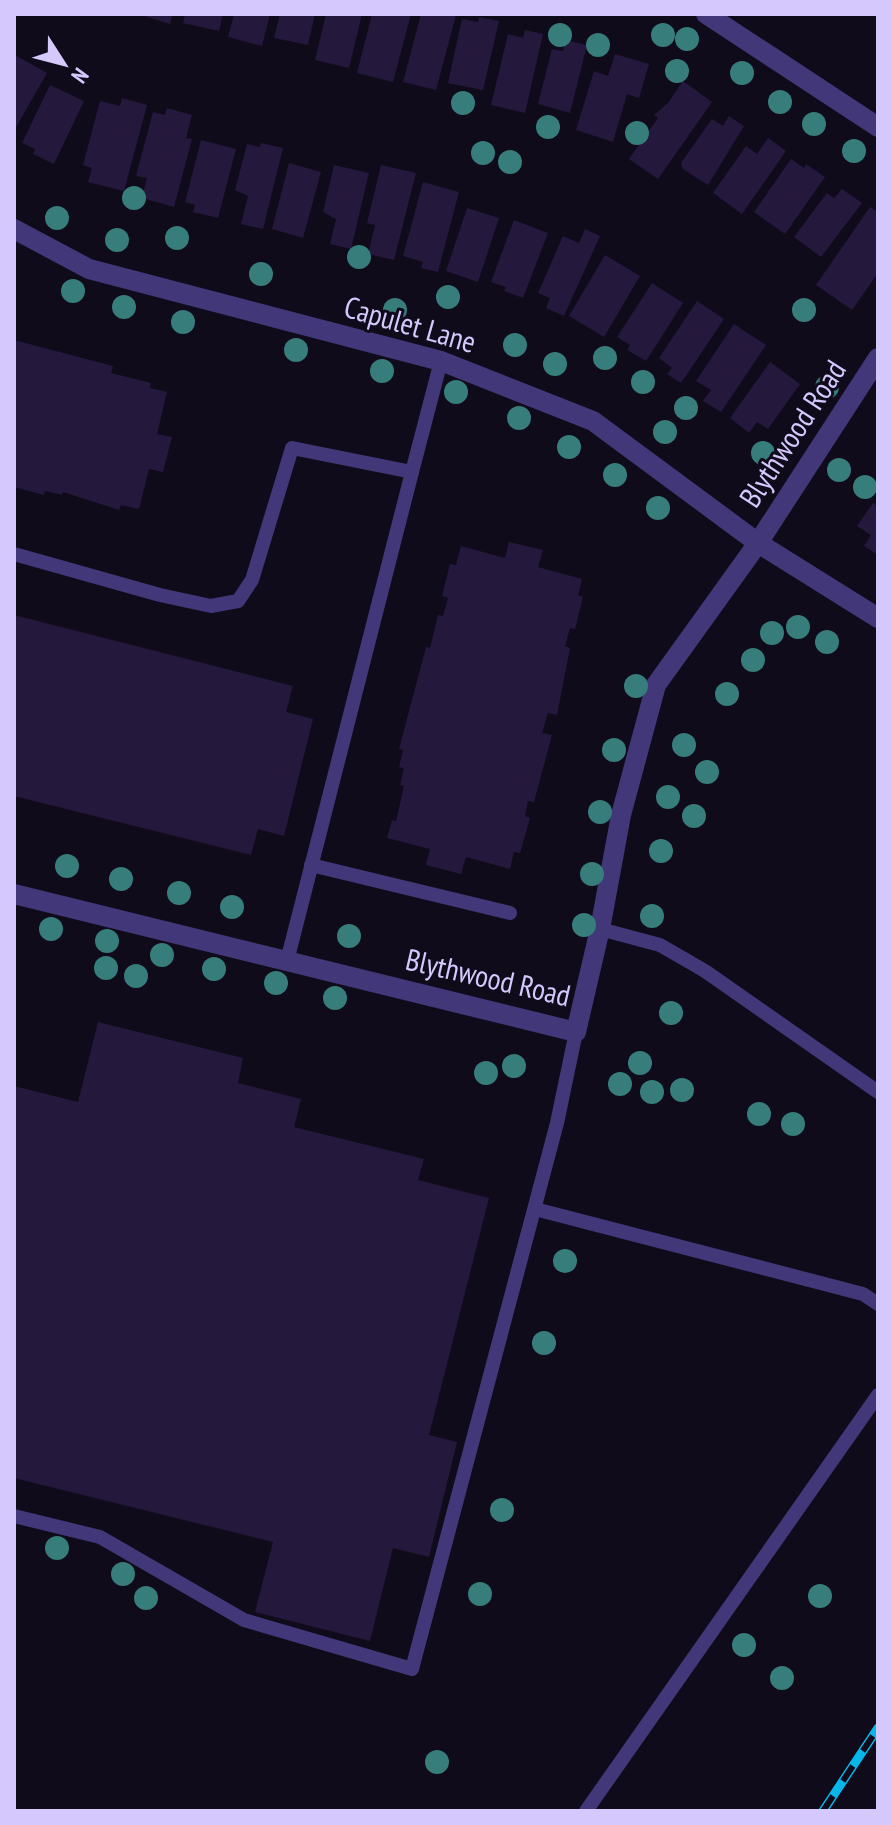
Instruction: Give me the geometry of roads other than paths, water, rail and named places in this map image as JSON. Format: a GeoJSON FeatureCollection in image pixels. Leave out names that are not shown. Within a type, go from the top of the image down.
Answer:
{"type":"FeatureCollection","features":[{"type":"Feature","properties":{"kind":"street"},"geometry":{"type":"LineString","coordinates":[[706,14],[878,127]]}},
{"type":"Feature","properties":{"kind":"street","name":"Capulet Lane"},"geometry":{"type":"LineString","coordinates":[[14,229],[89,269],[441,361],[593,421],[758,543]]}},
{"type":"Feature","properties":{"kind":"street","name":"Blythwood Road"},"geometry":{"type":"LineString","coordinates":[[14,894],[576,1032],[600,929],[621,815],[656,685],[758,543],[878,358]]}},
{"type":"Feature","properties":{"kind":"street","name":"Blythwood Road"},"geometry":{"type":"LineString","coordinates":[[758,543],[878,618]]}},
{"type":"Feature","properties":{"kind":"lane"},"geometry":{"type":"LineString","coordinates":[[287,961],[441,361]]}},
{"type":"Feature","properties":{"kind":"lane"},"geometry":{"type":"LineString","coordinates":[[14,554],[211,606],[238,601],[252,580],[292,448],[412,472]]}},
{"type":"Feature","properties":{"kind":"lane"},"geometry":{"type":"LineString","coordinates":[[311,865],[510,913]]}},
{"type":"Feature","properties":{"kind":"lane"},"geometry":{"type":"LineString","coordinates":[[600,929],[660,945],[694,964],[878,1092]]}},
{"type":"Feature","properties":{"kind":"lane"},"geometry":{"type":"LineString","coordinates":[[14,1516],[100,1537],[244,1620],[412,1669],[535,1209],[576,1032]]}},
{"type":"Feature","properties":{"kind":"lane"},"geometry":{"type":"LineString","coordinates":[[535,1209],[863,1294],[878,1304]]}},
{"type":"Feature","properties":{"kind":"lane"},"geometry":{"type":"LineString","coordinates":[[586,1811],[878,1395]]}},
{"type":"Feature","properties":{"kind":"railway"},"geometry":{"type":"LineString","coordinates":[[823,1811],[878,1728]]}}]}
